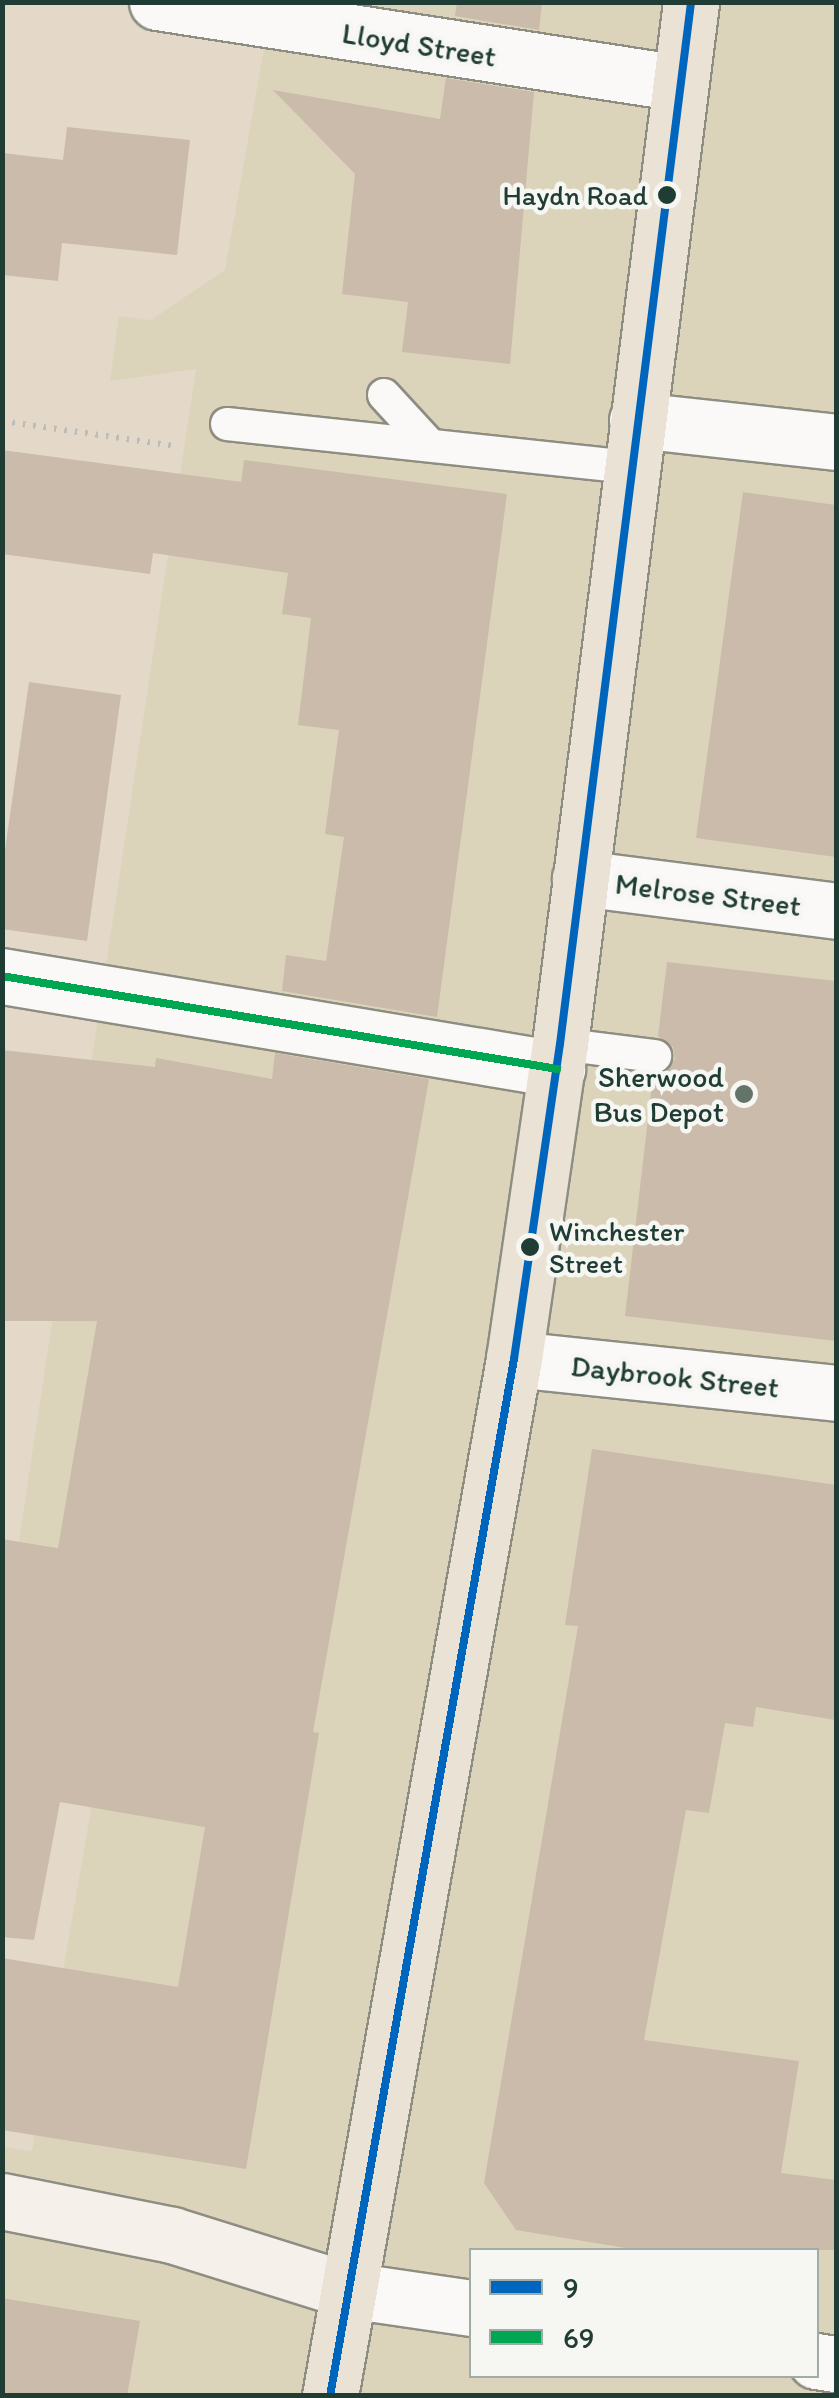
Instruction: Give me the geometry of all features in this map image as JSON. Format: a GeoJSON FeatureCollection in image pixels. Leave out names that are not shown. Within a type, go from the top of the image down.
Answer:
{"type":"FeatureCollection","features":[{"type":"Feature","properties":{"kind":"highway"},"geometry":{"type":"LineString","coordinates":[[330,2396],[514,1359],[559,1056],[691,2]]}},
{"type":"Feature","properties":{"kind":"street","name":"Lloyd Street"},"geometry":{"type":"LineString","coordinates":[[158,2],[680,83]]}},
{"type":"Feature","properties":{"kind":"street"},"geometry":{"type":"LineString","coordinates":[[635,443],[836,442]]}},
{"type":"Feature","properties":{"kind":"street","name":"Melrose Street"},"geometry":{"type":"LineString","coordinates":[[580,878],[836,911]]}},
{"type":"Feature","properties":{"kind":"street"},"geometry":{"type":"LineString","coordinates":[[2,976],[559,1056]]}},
{"type":"Feature","properties":{"kind":"street","name":"Daybrook Street"},"geometry":{"type":"LineString","coordinates":[[514,1359],[836,1393]]}},
{"type":"Feature","properties":{"kind":"street"},"geometry":{"type":"LineString","coordinates":[[2,2201],[172,2234],[348,2290],[469,2308]]}},
{"type":"Feature","properties":{"kind":"lane"},"geometry":{"type":"LineString","coordinates":[[384,396],[430,445]]}},
{"type":"Feature","properties":{"kind":"lane"},"geometry":{"type":"LineString","coordinates":[[227,424],[430,445],[635,443]]}},
{"type":"Feature","properties":{"kind":"lane"},"geometry":{"type":"LineString","coordinates":[[559,1056],[655,1056]]}},
{"type":"Feature","properties":{"kind":"path"},"geometry":{"type":"LineString","coordinates":[[2,421],[186,447]]}},
{"type":"Feature","properties":{"kind":"shaded area"},"geometry":{"type":"Polygon","coordinates":[[[272,3],[836,3],[836,2395],[3,2395],[2,2147],[32,2151],[134,1560],[19,1541],[196,369],[110,381],[119,316],[151,320],[225,270],[272,3]]]}},
{"type":"Feature","properties":{"kind":"building"},"geometry":{"type":"Polygon","coordinates":[[[457,2],[542,2],[539,30],[455,16],[457,2]]]}},
{"type":"Feature","properties":{"kind":"building"},"geometry":{"type":"Polygon","coordinates":[[[446,78],[534,92],[510,364],[402,352],[408,302],[342,294],[355,174],[273,90],[440,119],[446,78]]]}},
{"type":"Feature","properties":{"kind":"building"},"geometry":{"type":"Polygon","coordinates":[[[67,127],[190,140],[177,255],[62,243],[58,281],[2,275],[2,153],[63,160],[67,127]]]}},
{"type":"Feature","properties":{"kind":"building"},"geometry":{"type":"Polygon","coordinates":[[[2,450],[241,482],[244,460],[507,494],[437,1017],[282,991],[286,955],[326,961],[344,837],[325,834],[339,730],[298,725],[311,618],[282,614],[288,573],[153,553],[150,574],[2,554],[2,450]]]}},
{"type":"Feature","properties":{"kind":"building"},"geometry":{"type":"Polygon","coordinates":[[[743,492],[836,505],[836,857],[696,838],[743,492]]]}},
{"type":"Feature","properties":{"kind":"building"},"geometry":{"type":"Polygon","coordinates":[[[29,682],[121,695],[87,941],[2,929],[2,871],[29,682]]]}},
{"type":"Feature","properties":{"kind":"building"},"geometry":{"type":"Polygon","coordinates":[[[667,962],[836,981],[836,1341],[625,1316],[653,1076],[675,1059],[673,1047],[658,1036],[667,962]]]}},
{"type":"Feature","properties":{"kind":"building"},"geometry":{"type":"Polygon","coordinates":[[[2,1050],[155,1067],[156,1058],[272,1079],[275,1053],[429,1079],[313,1732],[319,1733],[246,2169],[2,2130],[2,1958],[178,1987],[205,1827],[60,1802],[34,1940],[2,1937],[2,1539],[58,1548],[97,1321],[2,1321],[2,1050]]]}},
{"type":"Feature","properties":{"kind":"building"},"geometry":{"type":"Polygon","coordinates":[[[592,1449],[836,1485],[836,1720],[756,1707],[753,1727],[725,1723],[709,1813],[686,1810],[644,2040],[799,2061],[781,2173],[836,2180],[836,2250],[626,2248],[516,2230],[484,2183],[578,1626],[565,1625],[592,1449]]]}},
{"type":"Feature","properties":{"kind":"building"},"geometry":{"type":"Polygon","coordinates":[[[2,2298],[140,2321],[127,2396],[2,2396],[2,2298]]]}},
{"type":"Feature","properties":{"kind":"transit line","name":"9"},"geometry":{"type":"LineString","coordinates":[[330,2396],[514,1359],[560,1044],[691,2]]}},
{"type":"Feature","properties":{"kind":"transit line","name":"69"},"geometry":{"type":"LineString","coordinates":[[2,976],[557,1069]]}},
{"type":"Feature","properties":{"kind":"place","name":"Haydn Road"},"geometry":{"type":"Point","coordinates":[667,195]}},
{"type":"Feature","properties":{"kind":"place","name":"Sherwood Bus Depot"},"geometry":{"type":"Point","coordinates":[744,1094]}},
{"type":"Feature","properties":{"kind":"place","name":"Winchester Street"},"geometry":{"type":"Point","coordinates":[530,1247]}}]}
